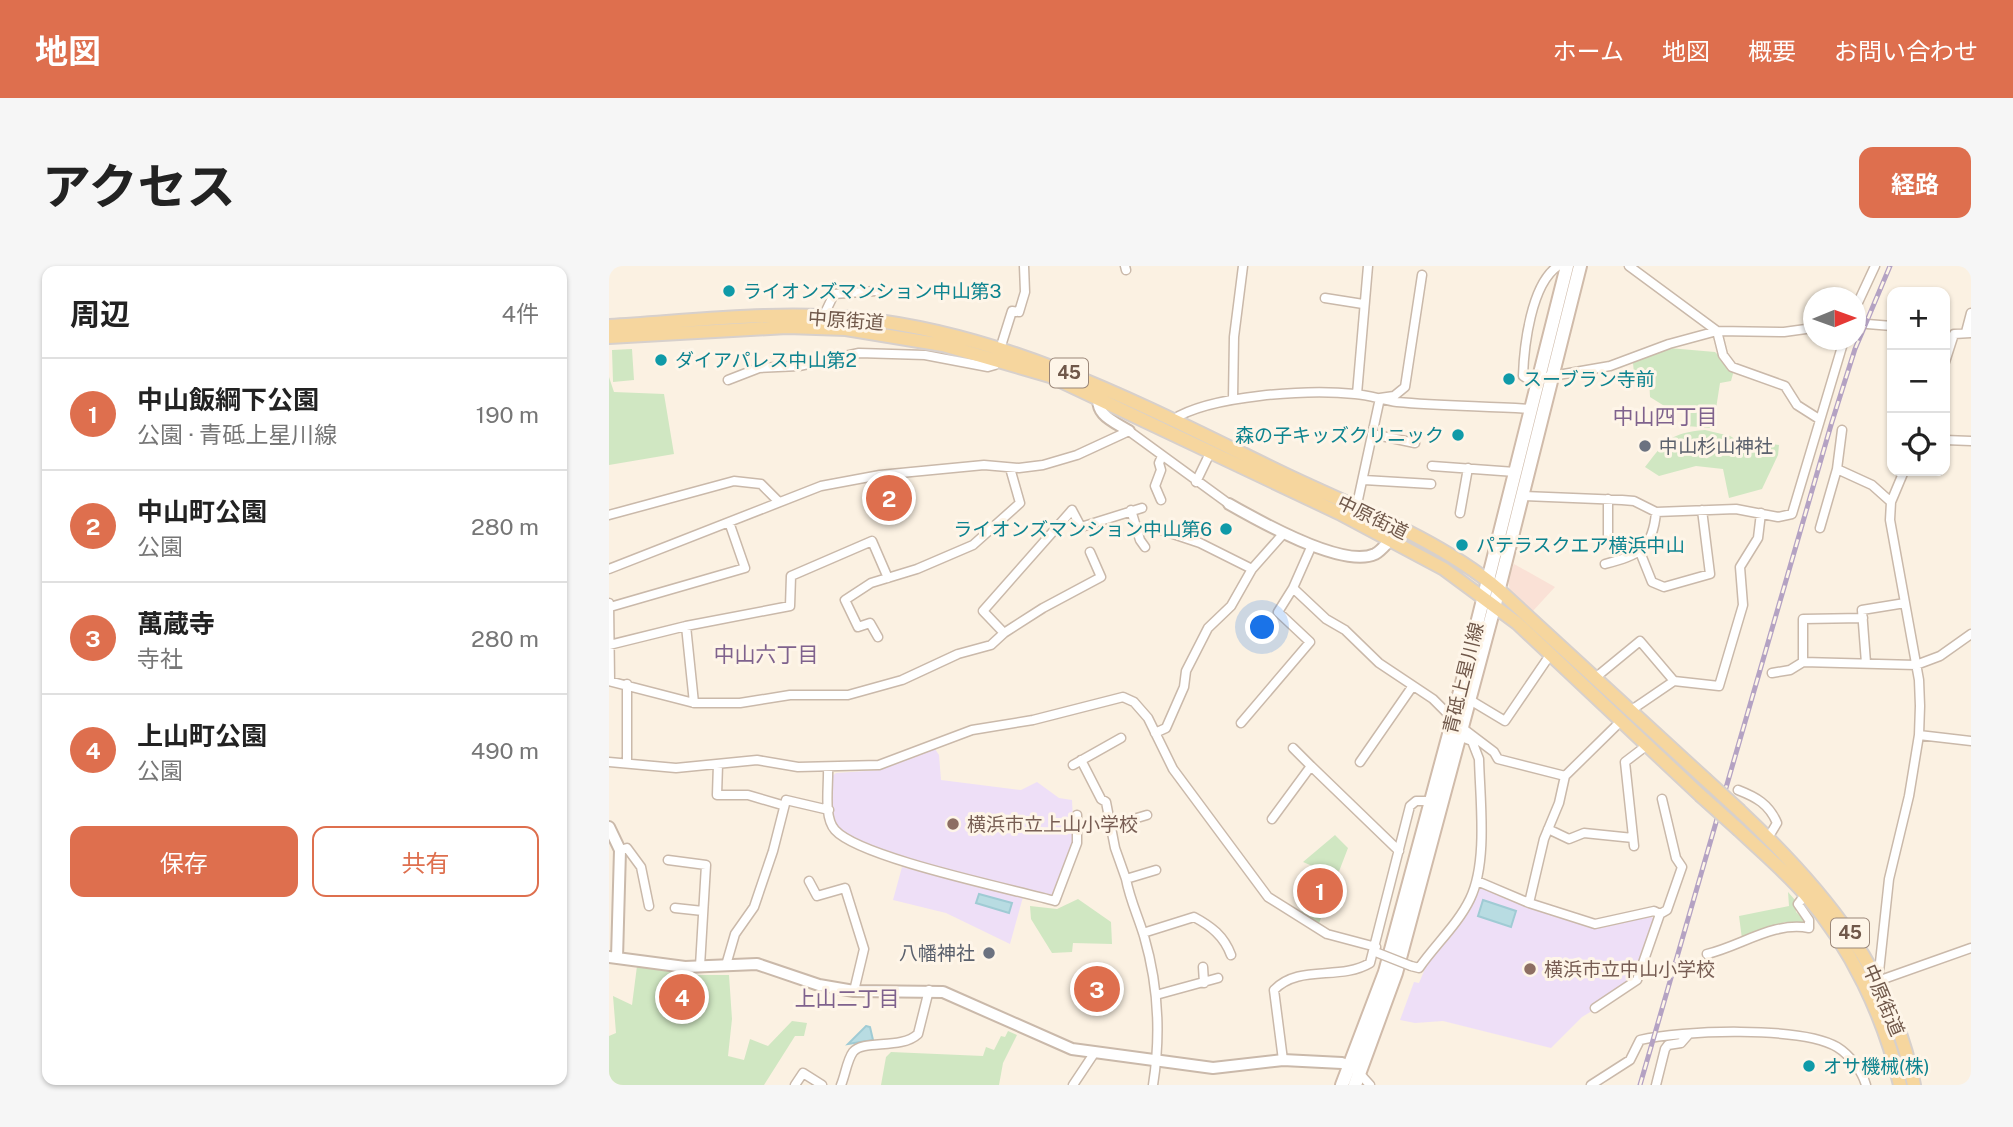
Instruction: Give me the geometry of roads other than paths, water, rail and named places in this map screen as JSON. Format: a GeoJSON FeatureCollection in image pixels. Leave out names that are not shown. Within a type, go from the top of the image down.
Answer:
{"type":"FeatureCollection","features":[{"type":"Feature","properties":{"kind":"main road","name":"青砥上星川線"},"geometry":{"type":"LineString","coordinates":[[1356,1075],[1430,801],[1470,700],[1522,496],[1567,266]]}},
{"type":"Feature","properties":{"kind":"main road","name":"青砥上星川線"},"geometry":{"type":"LineString","coordinates":[[1342,1085],[1356,1075],[1397,973],[1458,729],[1487,580],[1531,409],[1545,379],[1580,266]]}},
{"type":"Feature","properties":{"kind":"main road","name":"中原街道"},"geometry":{"type":"LineString","coordinates":[[609,326],[823,317],[893,323],[999,353],[1050,376],[1173,420],[1413,536],[1498,589],[1740,811],[1818,888],[1842,920],[1878,981],[1895,1021],[1914,1085]]}},
{"type":"Feature","properties":{"kind":"main road","name":"中原街道"},"geometry":{"type":"LineString","coordinates":[[609,337],[813,327],[902,336],[999,353]]}},
{"type":"Feature","properties":{"kind":"main road","name":"中原街道"},"geometry":{"type":"LineString","coordinates":[[1099,392],[1211,451],[1391,539],[1495,604],[1805,895],[1850,959],[1888,1041],[1900,1085]]}},
{"type":"Feature","properties":{"kind":"street"},"geometry":{"type":"LineString","coordinates":[[727,380],[759,368],[799,366],[859,353],[926,355],[988,367],[995,365],[1005,326],[1012,311],[1019,312],[1025,292],[1024,266]]}},
{"type":"Feature","properties":{"kind":"street"},"geometry":{"type":"LineString","coordinates":[[1233,399],[1234,337],[1242,266]]}},
{"type":"Feature","properties":{"kind":"street"},"geometry":{"type":"LineString","coordinates":[[1357,394],[1368,266]]}},
{"type":"Feature","properties":{"kind":"street"},"geometry":{"type":"LineString","coordinates":[[1558,266],[1540,289],[1524,351],[1523,376],[1529,380],[1609,366],[1669,344],[1717,331],[1784,332],[1803,329]]}},
{"type":"Feature","properties":{"kind":"street"},"geometry":{"type":"LineString","coordinates":[[1629,266],[1717,331],[1723,355],[1732,367],[1785,386],[1797,405],[1819,419]]}},
{"type":"Feature","properties":{"kind":"street"},"geometry":{"type":"LineString","coordinates":[[1866,287],[1875,266]]}},
{"type":"Feature","properties":{"kind":"street"},"geometry":{"type":"LineString","coordinates":[[1380,398],[1394,396],[1405,387],[1422,275]]}},
{"type":"Feature","properties":{"kind":"street"},"geometry":{"type":"LineString","coordinates":[[823,317],[834,294],[876,291]]}},
{"type":"Feature","properties":{"kind":"street"},"geometry":{"type":"LineString","coordinates":[[1325,298],[1363,304]]}},
{"type":"Feature","properties":{"kind":"street"},"geometry":{"type":"LineString","coordinates":[[1950,333],[1968,333],[1971,313]]}},
{"type":"Feature","properties":{"kind":"street"},"geometry":{"type":"LineString","coordinates":[[1866,324],[1887,326]]}},
{"type":"Feature","properties":{"kind":"street"},"geometry":{"type":"LineString","coordinates":[[1522,496],[1634,501],[1656,512],[1744,509],[1784,517],[1792,514],[1841,350]]}},
{"type":"Feature","properties":{"kind":"street"},"geometry":{"type":"LineString","coordinates":[[1173,420],[1190,409],[1233,399],[1319,391],[1531,409]]}},
{"type":"Feature","properties":{"kind":"street"},"geometry":{"type":"LineString","coordinates":[[1099,392],[1102,415],[1129,431],[1229,504],[1283,534],[1312,545],[1365,556],[1375,554],[1391,539]]}},
{"type":"Feature","properties":{"kind":"street"},"geometry":{"type":"LineString","coordinates":[[1356,509],[1380,398]]}},
{"type":"Feature","properties":{"kind":"street"},"geometry":{"type":"LineString","coordinates":[[1820,528],[1837,469],[1842,430]]}},
{"type":"Feature","properties":{"kind":"street"},"geometry":{"type":"LineString","coordinates":[[609,569],[821,486],[880,475],[984,465],[1010,468],[1060,462],[1129,431]]}},
{"type":"Feature","properties":{"kind":"street"},"geometry":{"type":"LineString","coordinates":[[1372,434],[1415,443]]}},
{"type":"Feature","properties":{"kind":"street"},"geometry":{"type":"LineString","coordinates":[[1950,440],[1971,441]]}},
{"type":"Feature","properties":{"kind":"street"},"geometry":{"type":"LineString","coordinates":[[1196,482],[1211,451]]}},
{"type":"Feature","properties":{"kind":"street"},"geometry":{"type":"LineString","coordinates":[[1161,500],[1155,486],[1161,470],[1159,463],[1162,456]]}},
{"type":"Feature","properties":{"kind":"street"},"geometry":{"type":"LineString","coordinates":[[1432,466],[1515,472]]}},
{"type":"Feature","properties":{"kind":"street"},"geometry":{"type":"LineString","coordinates":[[878,637],[870,623],[859,628],[845,600],[857,590],[972,545],[989,532],[999,518],[1020,503],[1010,468]]}},
{"type":"Feature","properties":{"kind":"street"},"geometry":{"type":"LineString","coordinates":[[1460,513],[1468,468]]}},
{"type":"Feature","properties":{"kind":"street"},"geometry":{"type":"LineString","coordinates":[[1837,469],[1872,485],[1891,502]]}},
{"type":"Feature","properties":{"kind":"street"},"geometry":{"type":"LineString","coordinates":[[1878,981],[1889,879],[1919,735],[1916,665],[1892,539],[1891,502],[1902,476]]}},
{"type":"Feature","properties":{"kind":"street"},"geometry":{"type":"LineString","coordinates":[[1364,480],[1431,484]]}},
{"type":"Feature","properties":{"kind":"street"},"geometry":{"type":"LineString","coordinates":[[609,515],[692,490],[734,481],[761,484],[778,501]]}},
{"type":"Feature","properties":{"kind":"street"},"geometry":{"type":"LineString","coordinates":[[1608,499],[1608,535]]}},
{"type":"Feature","properties":{"kind":"street"},"geometry":{"type":"LineString","coordinates":[[1004,633],[983,611],[1072,510],[1081,527],[1142,508]]}},
{"type":"Feature","properties":{"kind":"street"},"geometry":{"type":"LineString","coordinates":[[1131,510],[1140,540],[1145,547]]}},
{"type":"Feature","properties":{"kind":"street"},"geometry":{"type":"LineString","coordinates":[[1640,552],[1652,582],[1664,587],[1710,575],[1702,510]]}},
{"type":"Feature","properties":{"kind":"street"},"geometry":{"type":"LineString","coordinates":[[1605,564],[1640,552],[1651,538],[1656,512]]}},
{"type":"Feature","properties":{"kind":"street"},"geometry":{"type":"LineString","coordinates":[[1630,711],[1674,681],[1719,687],[1743,605],[1740,567],[1758,538],[1761,513]]}},
{"type":"Feature","properties":{"kind":"street"},"geometry":{"type":"LineString","coordinates":[[729,522],[745,568],[609,605],[609,681],[694,703],[740,703],[790,695],[848,695],[902,680],[958,654],[991,645],[1004,633],[1101,577],[1090,552]]}},
{"type":"Feature","properties":{"kind":"street"},"geometry":{"type":"LineString","coordinates":[[1158,529],[1200,543],[1252,569]]}},
{"type":"Feature","properties":{"kind":"street"},"geometry":{"type":"LineString","coordinates":[[1155,733],[1166,728],[1184,687],[1186,671],[1208,628],[1231,606],[1252,569],[1283,534]]}},
{"type":"Feature","properties":{"kind":"street"},"geometry":{"type":"LineString","coordinates":[[609,645],[686,626],[790,606],[791,576],[872,541],[888,578]]}},
{"type":"Feature","properties":{"kind":"street"},"geometry":{"type":"LineString","coordinates":[[1241,723],[1310,642],[1278,612],[1293,588],[1312,545]]}},
{"type":"Feature","properties":{"kind":"street"},"geometry":{"type":"LineString","coordinates":[[609,762],[676,768],[757,760],[828,767],[880,765],[972,730],[1033,720],[1123,697],[1134,702],[1148,718],[1173,769],[1268,897],[1327,934],[1419,968],[1470,900],[1477,881],[1481,822],[1479,759],[1472,741],[1433,699],[1379,663],[1345,630],[1325,619],[1293,588]]}},
{"type":"Feature","properties":{"kind":"street"},"geometry":{"type":"LineString","coordinates":[[1865,663],[1862,610],[1905,603]]}},
{"type":"Feature","properties":{"kind":"street"},"geometry":{"type":"LineString","coordinates":[[1803,662],[1803,619],[1863,618]]}},
{"type":"Feature","properties":{"kind":"street"},"geometry":{"type":"LineString","coordinates":[[686,626],[694,703]]}},
{"type":"Feature","properties":{"kind":"street"},"geometry":{"type":"LineString","coordinates":[[1772,673],[1790,670],[1803,662],[1916,665],[1940,656],[1971,634]]}},
{"type":"Feature","properties":{"kind":"street"},"geometry":{"type":"LineString","coordinates":[[1595,678],[1640,641],[1674,681]]}},
{"type":"Feature","properties":{"kind":"street"},"geometry":{"type":"LineString","coordinates":[[1470,700],[1505,721],[1550,655]]}},
{"type":"Feature","properties":{"kind":"street"},"geometry":{"type":"LineString","coordinates":[[627,684],[627,762]]}},
{"type":"Feature","properties":{"kind":"street"},"geometry":{"type":"LineString","coordinates":[[1360,762],[1412,687]]}},
{"type":"Feature","properties":{"kind":"street"},"geometry":{"type":"LineString","coordinates":[[1529,903],[1565,776],[1620,722]]}},
{"type":"Feature","properties":{"kind":"street"},"geometry":{"type":"LineString","coordinates":[[1458,729],[1494,752],[1498,759],[1565,776]]}},
{"type":"Feature","properties":{"kind":"street"},"geometry":{"type":"LineString","coordinates":[[1919,735],[1971,741]]}},
{"type":"Feature","properties":{"kind":"street"},"geometry":{"type":"LineString","coordinates":[[1073,765],[1121,738]]}},
{"type":"Feature","properties":{"kind":"street"},"geometry":{"type":"LineString","coordinates":[[1548,829],[1569,839],[1584,832],[1634,842],[1625,762],[1646,746]]}},
{"type":"Feature","properties":{"kind":"street"},"geometry":{"type":"LineString","coordinates":[[1293,748],[1399,851]]}},
{"type":"Feature","properties":{"kind":"street"},"geometry":{"type":"LineString","coordinates":[[1081,760],[1101,799],[1106,802],[1130,903],[1143,933],[1156,995],[1157,1061],[1153,1085]]}},
{"type":"Feature","properties":{"kind":"street"},"geometry":{"type":"LineString","coordinates":[[718,764],[717,794],[748,795],[782,805]]}},
{"type":"Feature","properties":{"kind":"street"},"geometry":{"type":"LineString","coordinates":[[1272,819],[1311,766]]}},
{"type":"Feature","properties":{"kind":"street"},"geometry":{"type":"LineString","coordinates":[[828,767],[829,810],[835,830],[873,852],[1055,901],[1077,843],[1077,815]]}},
{"type":"Feature","properties":{"kind":"street"},"geometry":{"type":"LineString","coordinates":[[1738,790],[1759,798],[1773,813],[1777,823],[1768,838]]}},
{"type":"Feature","properties":{"kind":"street"},"geometry":{"type":"LineString","coordinates":[[726,965],[735,934],[754,907],[773,851],[782,805],[790,799],[829,810]]}},
{"type":"Feature","properties":{"kind":"street"},"geometry":{"type":"LineString","coordinates":[[1595,1008],[1637,980],[1660,914],[1667,910],[1682,867],[1676,858],[1662,799]]}},
{"type":"Feature","properties":{"kind":"street"},"geometry":{"type":"LineString","coordinates":[[1283,1060],[1274,990],[1284,980],[1300,975],[1323,975],[1362,968],[1370,963],[1376,951],[1410,806],[1416,801],[1430,801]]}},
{"type":"Feature","properties":{"kind":"street"},"geometry":{"type":"LineString","coordinates":[[1110,826],[1147,815]]}},
{"type":"Feature","properties":{"kind":"street"},"geometry":{"type":"LineString","coordinates":[[609,827],[620,850],[614,883],[613,957],[700,966],[765,965],[820,985],[854,991],[929,990],[954,995],[1072,1049],[1213,1068],[1283,1060],[1356,1075],[1370,1085]]}},
{"type":"Feature","properties":{"kind":"street"},"geometry":{"type":"LineString","coordinates":[[620,850],[627,848],[641,867],[649,906]]}},
{"type":"Feature","properties":{"kind":"street"},"geometry":{"type":"LineString","coordinates":[[668,860],[706,865],[700,966]]}},
{"type":"Feature","properties":{"kind":"street"},"geometry":{"type":"LineString","coordinates":[[1126,879],[1156,870]]}},
{"type":"Feature","properties":{"kind":"street"},"geometry":{"type":"LineString","coordinates":[[809,881],[817,896],[845,888],[864,948],[854,991]]}},
{"type":"Feature","properties":{"kind":"street"},"geometry":{"type":"LineString","coordinates":[[1477,881],[1529,903],[1595,924],[1654,911],[1660,914]]}},
{"type":"Feature","properties":{"kind":"street"},"geometry":{"type":"LineString","coordinates":[[1707,954],[1741,944],[1780,926],[1809,928],[1809,920],[1798,904],[1805,895]]}},
{"type":"Feature","properties":{"kind":"street"},"geometry":{"type":"LineString","coordinates":[[675,908],[703,911]]}},
{"type":"Feature","properties":{"kind":"street"},"geometry":{"type":"LineString","coordinates":[[1143,933],[1194,917],[1210,926],[1227,943],[1231,955]]}},
{"type":"Feature","properties":{"kind":"street"},"geometry":{"type":"LineString","coordinates":[[1864,987],[1971,948]]}},
{"type":"Feature","properties":{"kind":"street"},"geometry":{"type":"LineString","coordinates":[[1203,967],[1204,983]]}},
{"type":"Feature","properties":{"kind":"street"},"geometry":{"type":"LineString","coordinates":[[1156,995],[1217,978]]}},
{"type":"Feature","properties":{"kind":"street"},"geometry":{"type":"LineString","coordinates":[[841,1085],[853,1052],[860,1048],[903,1043],[918,1034],[929,990]]}},
{"type":"Feature","properties":{"kind":"street"},"geometry":{"type":"LineString","coordinates":[[1591,1085],[1630,1060],[1640,1040],[1727,1032],[1790,1035],[1826,1042],[1846,1054],[1866,1085]]}},
{"type":"Feature","properties":{"kind":"street"},"geometry":{"type":"LineString","coordinates":[[1656,1085],[1665,1049],[1668,1045],[1681,1043],[1688,1035]]}},
{"type":"Feature","properties":{"kind":"street"},"geometry":{"type":"LineString","coordinates":[[1073,1085],[1095,1052]]}},
{"type":"Feature","properties":{"kind":"street"},"geometry":{"type":"LineString","coordinates":[[795,1085],[803,1073],[822,1085]]}},
{"type":"Feature","properties":{"kind":"water"},"geometry":{"type":"Polygon","coordinates":[[[979,894],[1012,903],[1009,913],[976,903],[979,894]]]}},
{"type":"Feature","properties":{"kind":"water"},"geometry":{"type":"Polygon","coordinates":[[[1483,900],[1516,911],[1511,927],[1478,916],[1483,900]]]}},
{"type":"Feature","properties":{"kind":"water"},"geometry":{"type":"Polygon","coordinates":[[[866,1026],[870,1027],[873,1040],[848,1044],[866,1026]]]}},
{"type":"Feature","properties":{"kind":"railway"},"geometry":{"type":"LineString","coordinates":[[1640,1085],[1831,425],[1855,349],[1890,266]]}},
{"type":"Feature","properties":{"kind":"place","name":"ライオンズマンション中山第3"},"geometry":{"type":"Point","coordinates":[729,291]}},
{"type":"Feature","properties":{"kind":"place","name":"ダイアパレス中山第2"},"geometry":{"type":"Point","coordinates":[661,360]}},
{"type":"Feature","properties":{"kind":"place","name":"スーブラン寺前"},"geometry":{"type":"Point","coordinates":[1509,379]}},
{"type":"Feature","properties":{"kind":"place","name":"森の子キッズクリニック"},"geometry":{"type":"Point","coordinates":[1458,435]}},
{"type":"Feature","properties":{"kind":"place","name":"中山杉山神社"},"geometry":{"type":"Point","coordinates":[1645,446]}},
{"type":"Feature","properties":{"kind":"place","name":"中山町公園"},"geometry":{"type":"Point","coordinates":[889,498]}},
{"type":"Feature","properties":{"kind":"place","name":"ライオンズマンション中山第6"},"geometry":{"type":"Point","coordinates":[1226,529]}},
{"type":"Feature","properties":{"kind":"place","name":"パテラスクエア横浜中山"},"geometry":{"type":"Point","coordinates":[1462,545]}},
{"type":"Feature","properties":{"kind":"place","name":"横浜市立上山小学校"},"geometry":{"type":"Point","coordinates":[953,824]}},
{"type":"Feature","properties":{"kind":"place","name":"中山飯綱下公園"},"geometry":{"type":"Point","coordinates":[1320,891]}},
{"type":"Feature","properties":{"kind":"place","name":"八幡神社"},"geometry":{"type":"Point","coordinates":[989,953]}},
{"type":"Feature","properties":{"kind":"place","name":"横浜市立中山小学校"},"geometry":{"type":"Point","coordinates":[1530,969]}},
{"type":"Feature","properties":{"kind":"place","name":"萬蔵寺"},"geometry":{"type":"Point","coordinates":[1097,989]}},
{"type":"Feature","properties":{"kind":"place","name":"上山町公園"},"geometry":{"type":"Point","coordinates":[682,997]}},
{"type":"Feature","properties":{"kind":"place","name":"オサ機械(株)"},"geometry":{"type":"Point","coordinates":[1809,1066]}},
{"type":"Feature","properties":{"kind":"district","name":"中山四丁目"},"geometry":{"type":"Point","coordinates":[1665,417]}},
{"type":"Feature","properties":{"kind":"district","name":"中山六丁目"},"geometry":{"type":"Point","coordinates":[766,655]}},
{"type":"Feature","properties":{"kind":"district","name":"上山二丁目"},"geometry":{"type":"Point","coordinates":[847,999]}}]}
